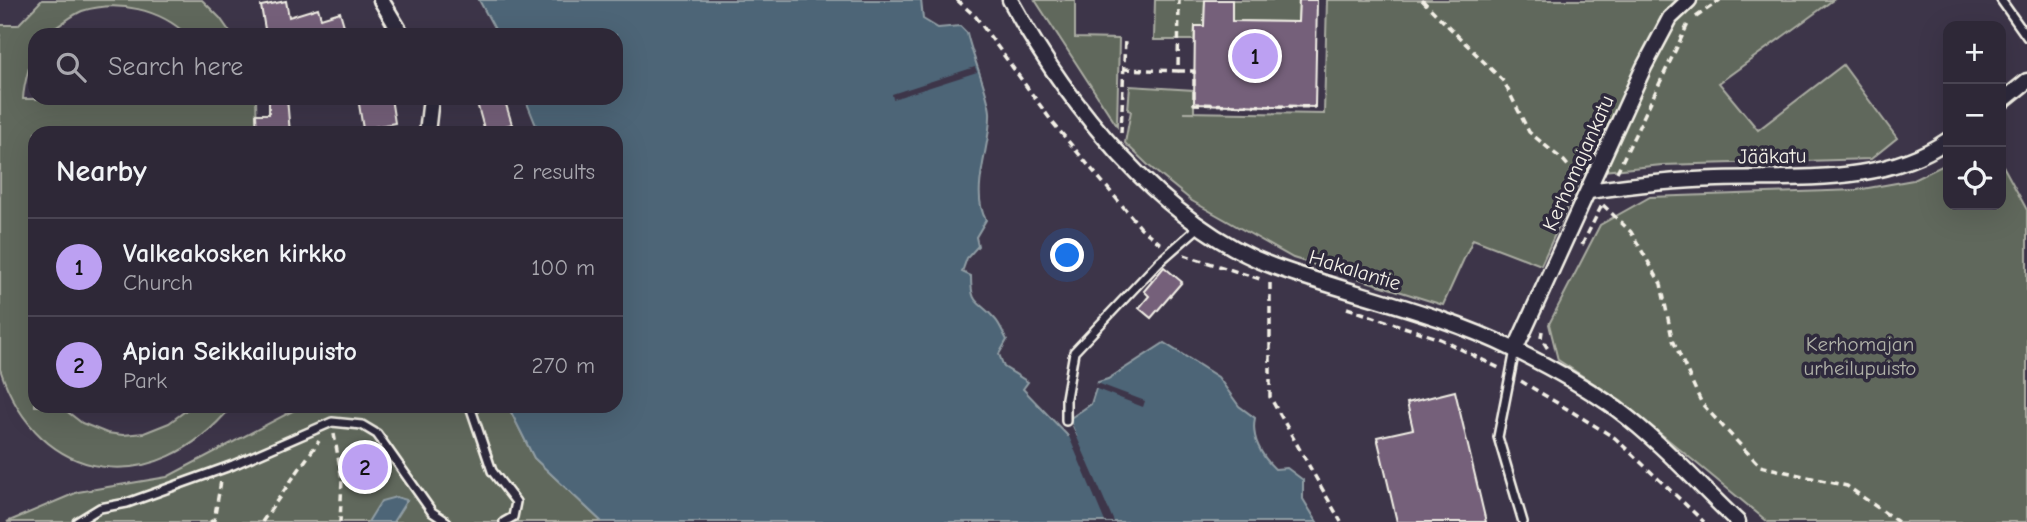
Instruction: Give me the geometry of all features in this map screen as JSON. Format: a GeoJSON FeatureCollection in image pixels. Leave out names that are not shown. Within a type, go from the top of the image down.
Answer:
{"type":"FeatureCollection","features":[{"type":"Feature","properties":{"kind":"street"},"geometry":{"type":"LineString","coordinates":[[381,0],[398,28]]}},
{"type":"Feature","properties":{"kind":"street","name":"Hakalantie"},"geometry":{"type":"LineString","coordinates":[[1010,0],[1074,99],[1112,146],[1160,193],[1201,226],[1270,265],[1431,314],[1515,350],[1618,411],[1738,522]]}},
{"type":"Feature","properties":{"kind":"street","name":"Kerhomajankatu"},"geometry":{"type":"LineString","coordinates":[[1515,350],[1663,30],[1670,18],[1689,0]]}},
{"type":"Feature","properties":{"kind":"street"},"geometry":{"type":"LineString","coordinates":[[2006,98],[2027,81]]}},
{"type":"Feature","properties":{"kind":"street"},"geometry":{"type":"LineString","coordinates":[[428,126],[430,105]]}},
{"type":"Feature","properties":{"kind":"street","name":"Jääkatu"},"geometry":{"type":"LineString","coordinates":[[1589,191],[1713,179],[1856,175],[1924,157],[1943,144]]}},
{"type":"Feature","properties":{"kind":"lane"},"geometry":{"type":"LineString","coordinates":[[2001,0],[2027,37]]}},
{"type":"Feature","properties":{"kind":"lane"},"geometry":{"type":"LineString","coordinates":[[1066,421],[1066,398],[1074,352],[1159,262],[1201,226]]}},
{"type":"Feature","properties":{"kind":"lane"},"geometry":{"type":"LineString","coordinates":[[1515,350],[1498,437],[1524,522]]}},
{"type":"Feature","properties":{"kind":"lane"},"geometry":{"type":"LineString","coordinates":[[472,413],[492,471],[516,502],[513,517],[504,522]]}},
{"type":"Feature","properties":{"kind":"lane"},"geometry":{"type":"LineString","coordinates":[[77,522],[100,508],[127,503],[222,469],[332,422],[362,425],[377,434],[430,509],[447,522]]}},
{"type":"Feature","properties":{"kind":"path"},"geometry":{"type":"LineString","coordinates":[[1178,71],[1179,0]]}},
{"type":"Feature","properties":{"kind":"path"},"geometry":{"type":"LineString","coordinates":[[1422,0],[1504,82],[1529,132],[1564,161],[1589,191],[1631,232],[1661,284],[1672,338],[1702,404],[1710,413],[1760,466],[1847,486],[1898,522]]}},
{"type":"Feature","properties":{"kind":"path"},"geometry":{"type":"LineString","coordinates":[[1121,135],[1125,39]]}},
{"type":"Feature","properties":{"kind":"path"},"geometry":{"type":"LineString","coordinates":[[1124,69],[1194,71],[1195,104],[1315,107]]}},
{"type":"Feature","properties":{"kind":"path"},"geometry":{"type":"LineString","coordinates":[[1270,283],[1270,397],[1341,522]]}},
{"type":"Feature","properties":{"kind":"path"},"geometry":{"type":"LineString","coordinates":[[262,522],[332,422]]}},
{"type":"Feature","properties":{"kind":"path"},"geometry":{"type":"LineString","coordinates":[[332,422],[342,478],[340,522]]}},
{"type":"Feature","properties":{"kind":"path"},"geometry":{"type":"LineString","coordinates":[[210,522],[214,520],[219,498],[222,469]]}},
{"type":"Feature","properties":{"kind":"green space"},"geometry":{"type":"Polygon","coordinates":[[[42,0],[202,0],[227,28],[178,28],[151,13],[110,6],[82,11],[55,28],[28,28],[28,70],[23,99],[28,99],[28,105],[256,105],[257,126],[28,126],[28,413],[69,413],[82,423],[107,433],[123,435],[144,433],[169,423],[183,413],[225,413],[202,436],[169,456],[135,466],[102,467],[71,457],[42,438],[18,408],[0,369],[0,25],[18,25],[42,0]]]}},
{"type":"Feature","properties":{"kind":"green space"},"geometry":{"type":"Polygon","coordinates":[[[1035,0],[1075,0],[1075,38],[1119,39],[1117,126],[1035,0]]]}},
{"type":"Feature","properties":{"kind":"green space"},"geometry":{"type":"Polygon","coordinates":[[[1155,0],[1205,0],[1204,26],[1195,26],[1194,40],[1154,40],[1155,0]]]}},
{"type":"Feature","properties":{"kind":"green space"},"geometry":{"type":"Polygon","coordinates":[[[1232,0],[1299,0],[1298,22],[1232,21],[1232,0]]]}},
{"type":"Feature","properties":{"kind":"green space"},"geometry":{"type":"Polygon","coordinates":[[[1327,0],[1833,0],[1719,83],[1758,130],[1843,65],[1897,138],[1871,159],[1662,165],[1583,173],[1541,265],[1473,239],[1443,305],[1293,258],[1192,201],[1125,143],[1131,111],[1128,110],[1130,86],[1194,90],[1194,112],[1183,112],[1324,114],[1327,0]]]}},
{"type":"Feature","properties":{"kind":"green space","name":"Kerhomajan urheilupuisto"},"geometry":{"type":"Polygon","coordinates":[[[1943,165],[1943,210],[2006,210],[2006,171],[2027,210],[2027,522],[1768,522],[1621,401],[1558,360],[1549,324],[1600,225],[1650,197],[1857,190],[1913,180],[1943,165]]]}},
{"type":"Feature","properties":{"kind":"green space"},"geometry":{"type":"Polygon","coordinates":[[[289,413],[512,413],[534,458],[602,522],[7,522],[78,492],[167,477],[289,413]]]}},
{"type":"Feature","properties":{"kind":"water"},"geometry":{"type":"Polygon","coordinates":[[[479,0],[921,0],[923,19],[938,28],[960,26],[967,33],[989,104],[990,124],[980,181],[981,208],[986,220],[976,237],[978,246],[967,258],[962,272],[971,276],[974,298],[997,321],[1007,340],[999,354],[1004,367],[1028,382],[1023,389],[1068,436],[1076,436],[1069,419],[1091,404],[1098,382],[1108,379],[1164,343],[1218,377],[1239,406],[1255,418],[1254,432],[1261,452],[1275,469],[1287,468],[1303,480],[1303,499],[1317,522],[602,522],[534,458],[512,413],[623,413],[623,126],[536,126],[528,105],[623,105],[623,28],[494,28],[479,0]]]}},
{"type":"Feature","properties":{"kind":"water"},"geometry":{"type":"Polygon","coordinates":[[[396,497],[407,500],[393,522],[368,522],[381,501],[396,497]]]}},
{"type":"Feature","properties":{"kind":"pier"},"geometry":{"type":"Polygon","coordinates":[[[975,67],[977,72],[893,99],[892,94],[975,67]]]}},
{"type":"Feature","properties":{"kind":"pier"},"geometry":{"type":"Polygon","coordinates":[[[1097,383],[1145,401],[1143,407],[1094,388],[1097,383]]]}},
{"type":"Feature","properties":{"kind":"pier"},"geometry":{"type":"Polygon","coordinates":[[[1069,419],[1114,522],[1105,522],[1065,427],[1071,433],[1067,421],[1069,419]]]}},
{"type":"Feature","properties":{"kind":"building"},"geometry":{"type":"Polygon","coordinates":[[[1205,0],[1232,0],[1232,21],[1298,22],[1299,0],[1317,0],[1315,107],[1194,104],[1195,26],[1204,26],[1205,0]]]}},
{"type":"Feature","properties":{"kind":"building"},"geometry":{"type":"Polygon","coordinates":[[[286,1],[289,17],[318,8],[321,18],[340,12],[345,28],[265,28],[261,6],[286,1]]]}},
{"type":"Feature","properties":{"kind":"building"},"geometry":{"type":"Polygon","coordinates":[[[269,105],[288,105],[289,126],[257,126],[256,114],[269,114],[269,105]]]}},
{"type":"Feature","properties":{"kind":"building"},"geometry":{"type":"Polygon","coordinates":[[[359,105],[392,105],[395,123],[363,126],[359,105]]]}},
{"type":"Feature","properties":{"kind":"building"},"geometry":{"type":"Polygon","coordinates":[[[478,105],[506,105],[512,124],[483,126],[478,105]]]}},
{"type":"Feature","properties":{"kind":"building"},"geometry":{"type":"Polygon","coordinates":[[[1164,267],[1182,282],[1151,318],[1139,308],[1149,296],[1144,291],[1164,267]]]}},
{"type":"Feature","properties":{"kind":"building"},"geometry":{"type":"Polygon","coordinates":[[[1455,391],[1486,522],[1397,522],[1377,437],[1413,429],[1407,403],[1455,391]]]}},
{"type":"Feature","properties":{"kind":"place","name":"Valkeakosken kirkko"},"geometry":{"type":"Point","coordinates":[1255,56]}},
{"type":"Feature","properties":{"kind":"place","name":"Apian Seikkailupuisto"},"geometry":{"type":"Point","coordinates":[365,467]}}]}
